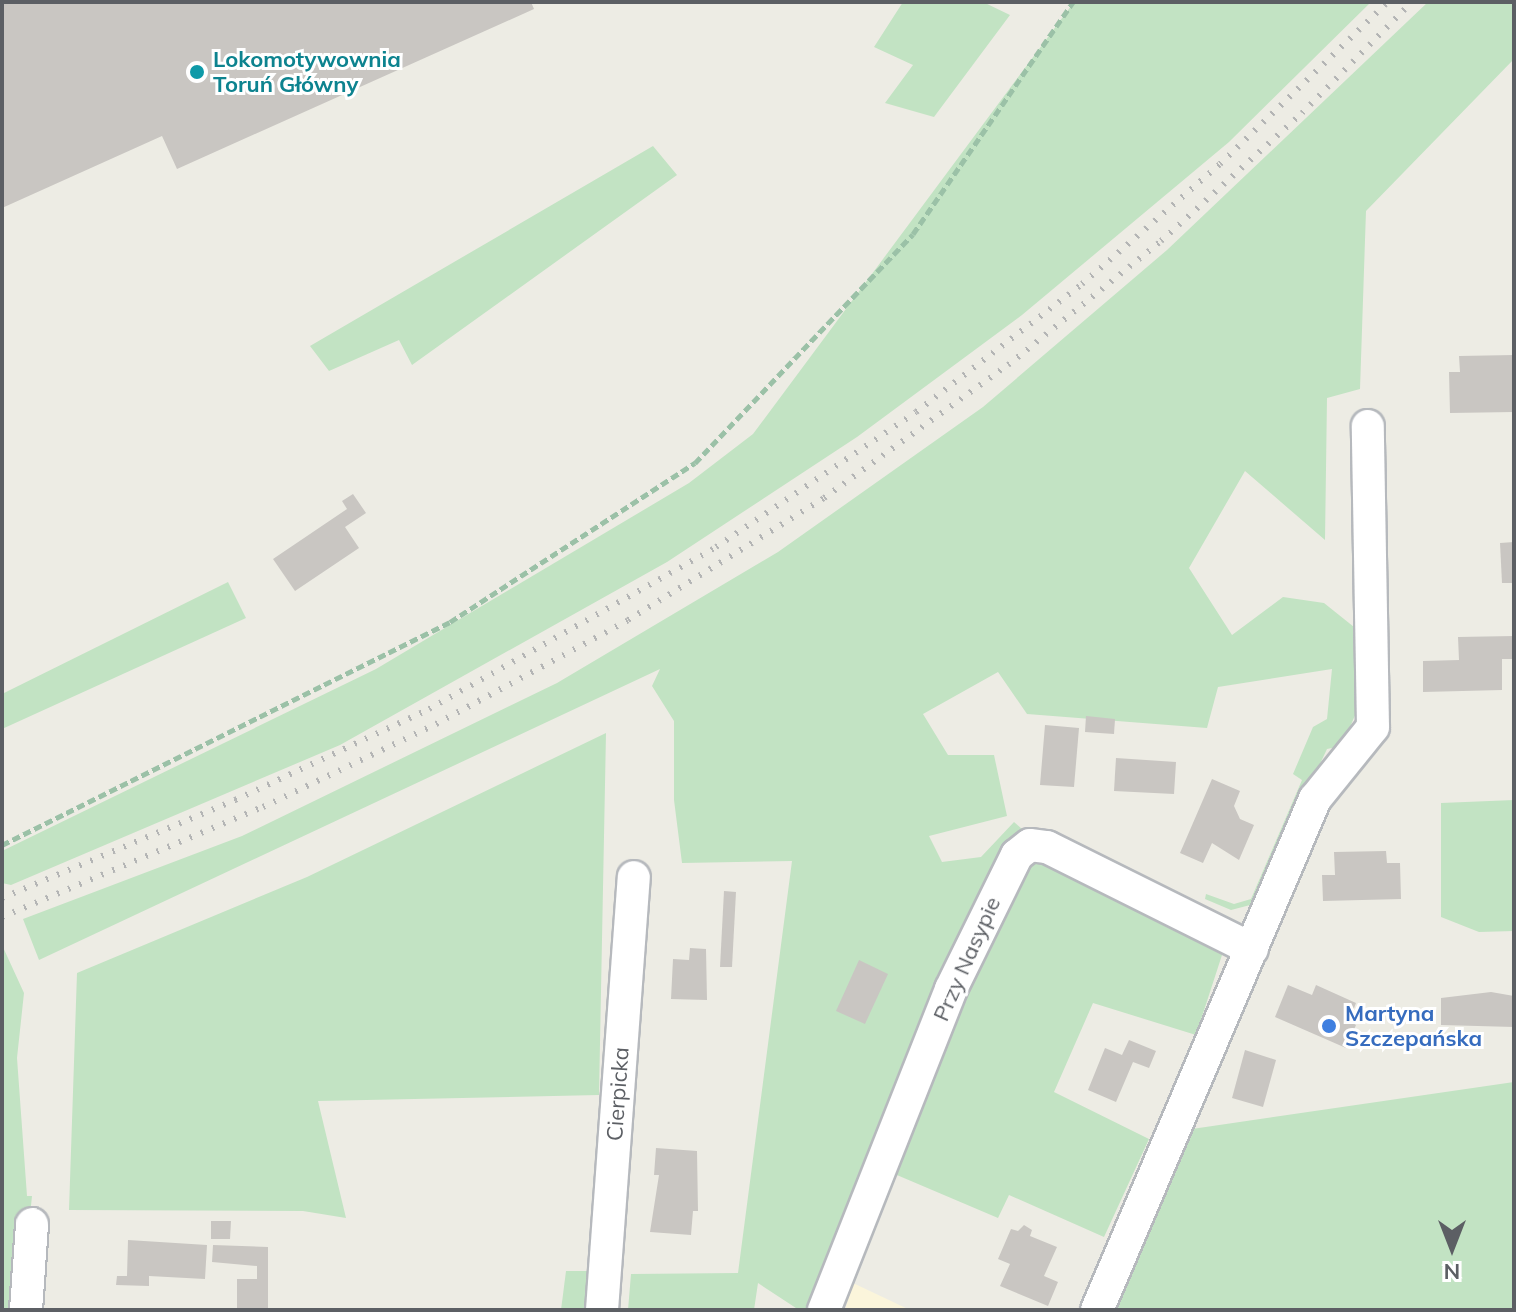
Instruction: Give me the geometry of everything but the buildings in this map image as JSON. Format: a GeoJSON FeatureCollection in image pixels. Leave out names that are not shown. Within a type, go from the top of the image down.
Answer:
{"type":"FeatureCollection","features":[{"type":"Feature","properties":{"kind":"street"},"geometry":{"type":"LineString","coordinates":[[1097,1310],[1210,1038],[1252,949],[1315,799],[1373,727],[1368,426]]}},
{"type":"Feature","properties":{"kind":"street","name":"Przy Nasypie"},"geometry":{"type":"LineString","coordinates":[[824,1310],[951,989],[1017,855],[1030,845],[1047,847],[1252,949]]}},
{"type":"Feature","properties":{"kind":"street","name":"Cierpicka"},"geometry":{"type":"LineString","coordinates":[[602,1310],[634,877]]}},
{"type":"Feature","properties":{"kind":"street"},"geometry":{"type":"LineString","coordinates":[[26,1310],[32,1224]]}},
{"type":"Feature","properties":{"kind":"path"},"geometry":{"type":"LineString","coordinates":[[2,845],[450,622],[695,463],[913,234],[1073,2]]}},
{"type":"Feature","properties":{"kind":"shaded area"},"geometry":{"type":"Polygon","coordinates":[[[853,1283],[910,1310],[845,1310],[853,1283]]]}},
{"type":"Feature","properties":{"kind":"green space"},"geometry":{"type":"Polygon","coordinates":[[[903,2],[983,2],[1010,15],[934,117],[885,103],[913,65],[874,47],[903,2]]]}},
{"type":"Feature","properties":{"kind":"green space"},"geometry":{"type":"Polygon","coordinates":[[[1074,2],[1371,2],[1229,142],[1022,315],[857,437],[667,562],[340,745],[11,885],[2,883],[2,851],[376,669],[689,483],[753,434],[1074,2]]]}},
{"type":"Feature","properties":{"kind":"green space"},"geometry":{"type":"Polygon","coordinates":[[[1428,2],[1514,2],[1514,59],[1366,211],[1360,389],[1327,398],[1325,540],[1245,471],[1189,568],[1232,635],[1283,597],[1324,603],[1354,627],[1367,687],[1342,746],[1327,749],[1254,904],[1231,910],[1205,899],[1206,894],[1234,904],[1251,899],[1302,780],[1293,774],[1313,727],[1327,719],[1332,669],[1218,687],[1207,728],[1027,714],[998,672],[923,714],[948,755],[994,755],[1007,816],[929,836],[942,862],[981,857],[1014,822],[1022,829],[1011,850],[1215,936],[1222,955],[1196,1035],[1093,1003],[1054,1092],[1149,1139],[1104,1237],[1009,1195],[998,1218],[871,1164],[811,1310],[799,1310],[758,1283],[754,1310],[628,1310],[631,1274],[738,1273],[792,861],[682,863],[674,800],[674,721],[652,686],[660,669],[39,960],[23,919],[242,836],[557,683],[778,552],[983,407],[1167,250],[1428,2]]]}},
{"type":"Feature","properties":{"kind":"green space"},"geometry":{"type":"Polygon","coordinates":[[[653,146],[677,175],[412,365],[399,340],[329,371],[310,346],[653,146]]]}},
{"type":"Feature","properties":{"kind":"green space"},"geometry":{"type":"Polygon","coordinates":[[[228,582],[246,618],[2,729],[2,694],[228,582]]]}},
{"type":"Feature","properties":{"kind":"green space"},"geometry":{"type":"Polygon","coordinates":[[[606,733],[599,1095],[318,1101],[346,1218],[303,1211],[69,1210],[77,973],[307,877],[606,733]]]}},
{"type":"Feature","properties":{"kind":"green space"},"geometry":{"type":"Polygon","coordinates":[[[1514,800],[1514,931],[1479,932],[1441,917],[1441,803],[1514,800]]]}},
{"type":"Feature","properties":{"kind":"green space"},"geometry":{"type":"Polygon","coordinates":[[[2,945],[24,993],[17,1058],[27,1196],[32,1196],[20,1310],[2,1310],[2,945]]]}},
{"type":"Feature","properties":{"kind":"green space"},"geometry":{"type":"Polygon","coordinates":[[[1514,1082],[1514,1310],[1112,1310],[1192,1129],[1514,1082]]]}},
{"type":"Feature","properties":{"kind":"green space"},"geometry":{"type":"Polygon","coordinates":[[[566,1271],[597,1271],[593,1310],[561,1310],[566,1271]]]}},
{"type":"Feature","properties":{"kind":"railway"},"geometry":{"type":"LineString","coordinates":[[2,898],[235,800],[429,709],[716,547],[916,412],[1082,284],[1220,164],[1388,2]]}},
{"type":"Feature","properties":{"kind":"railway"},"geometry":{"type":"LineString","coordinates":[[2,917],[263,807],[436,724],[628,620],[824,498],[1008,365],[1161,241],[1302,113],[1412,2]]}},
{"type":"Feature","properties":{"kind":"place","name":"Lokomotywownia Toruń Główny"},"geometry":{"type":"Point","coordinates":[197,72]}},
{"type":"Feature","properties":{"kind":"place","name":"Martyna Szczepańska"},"geometry":{"type":"Point","coordinates":[1329,1026]}}]}
